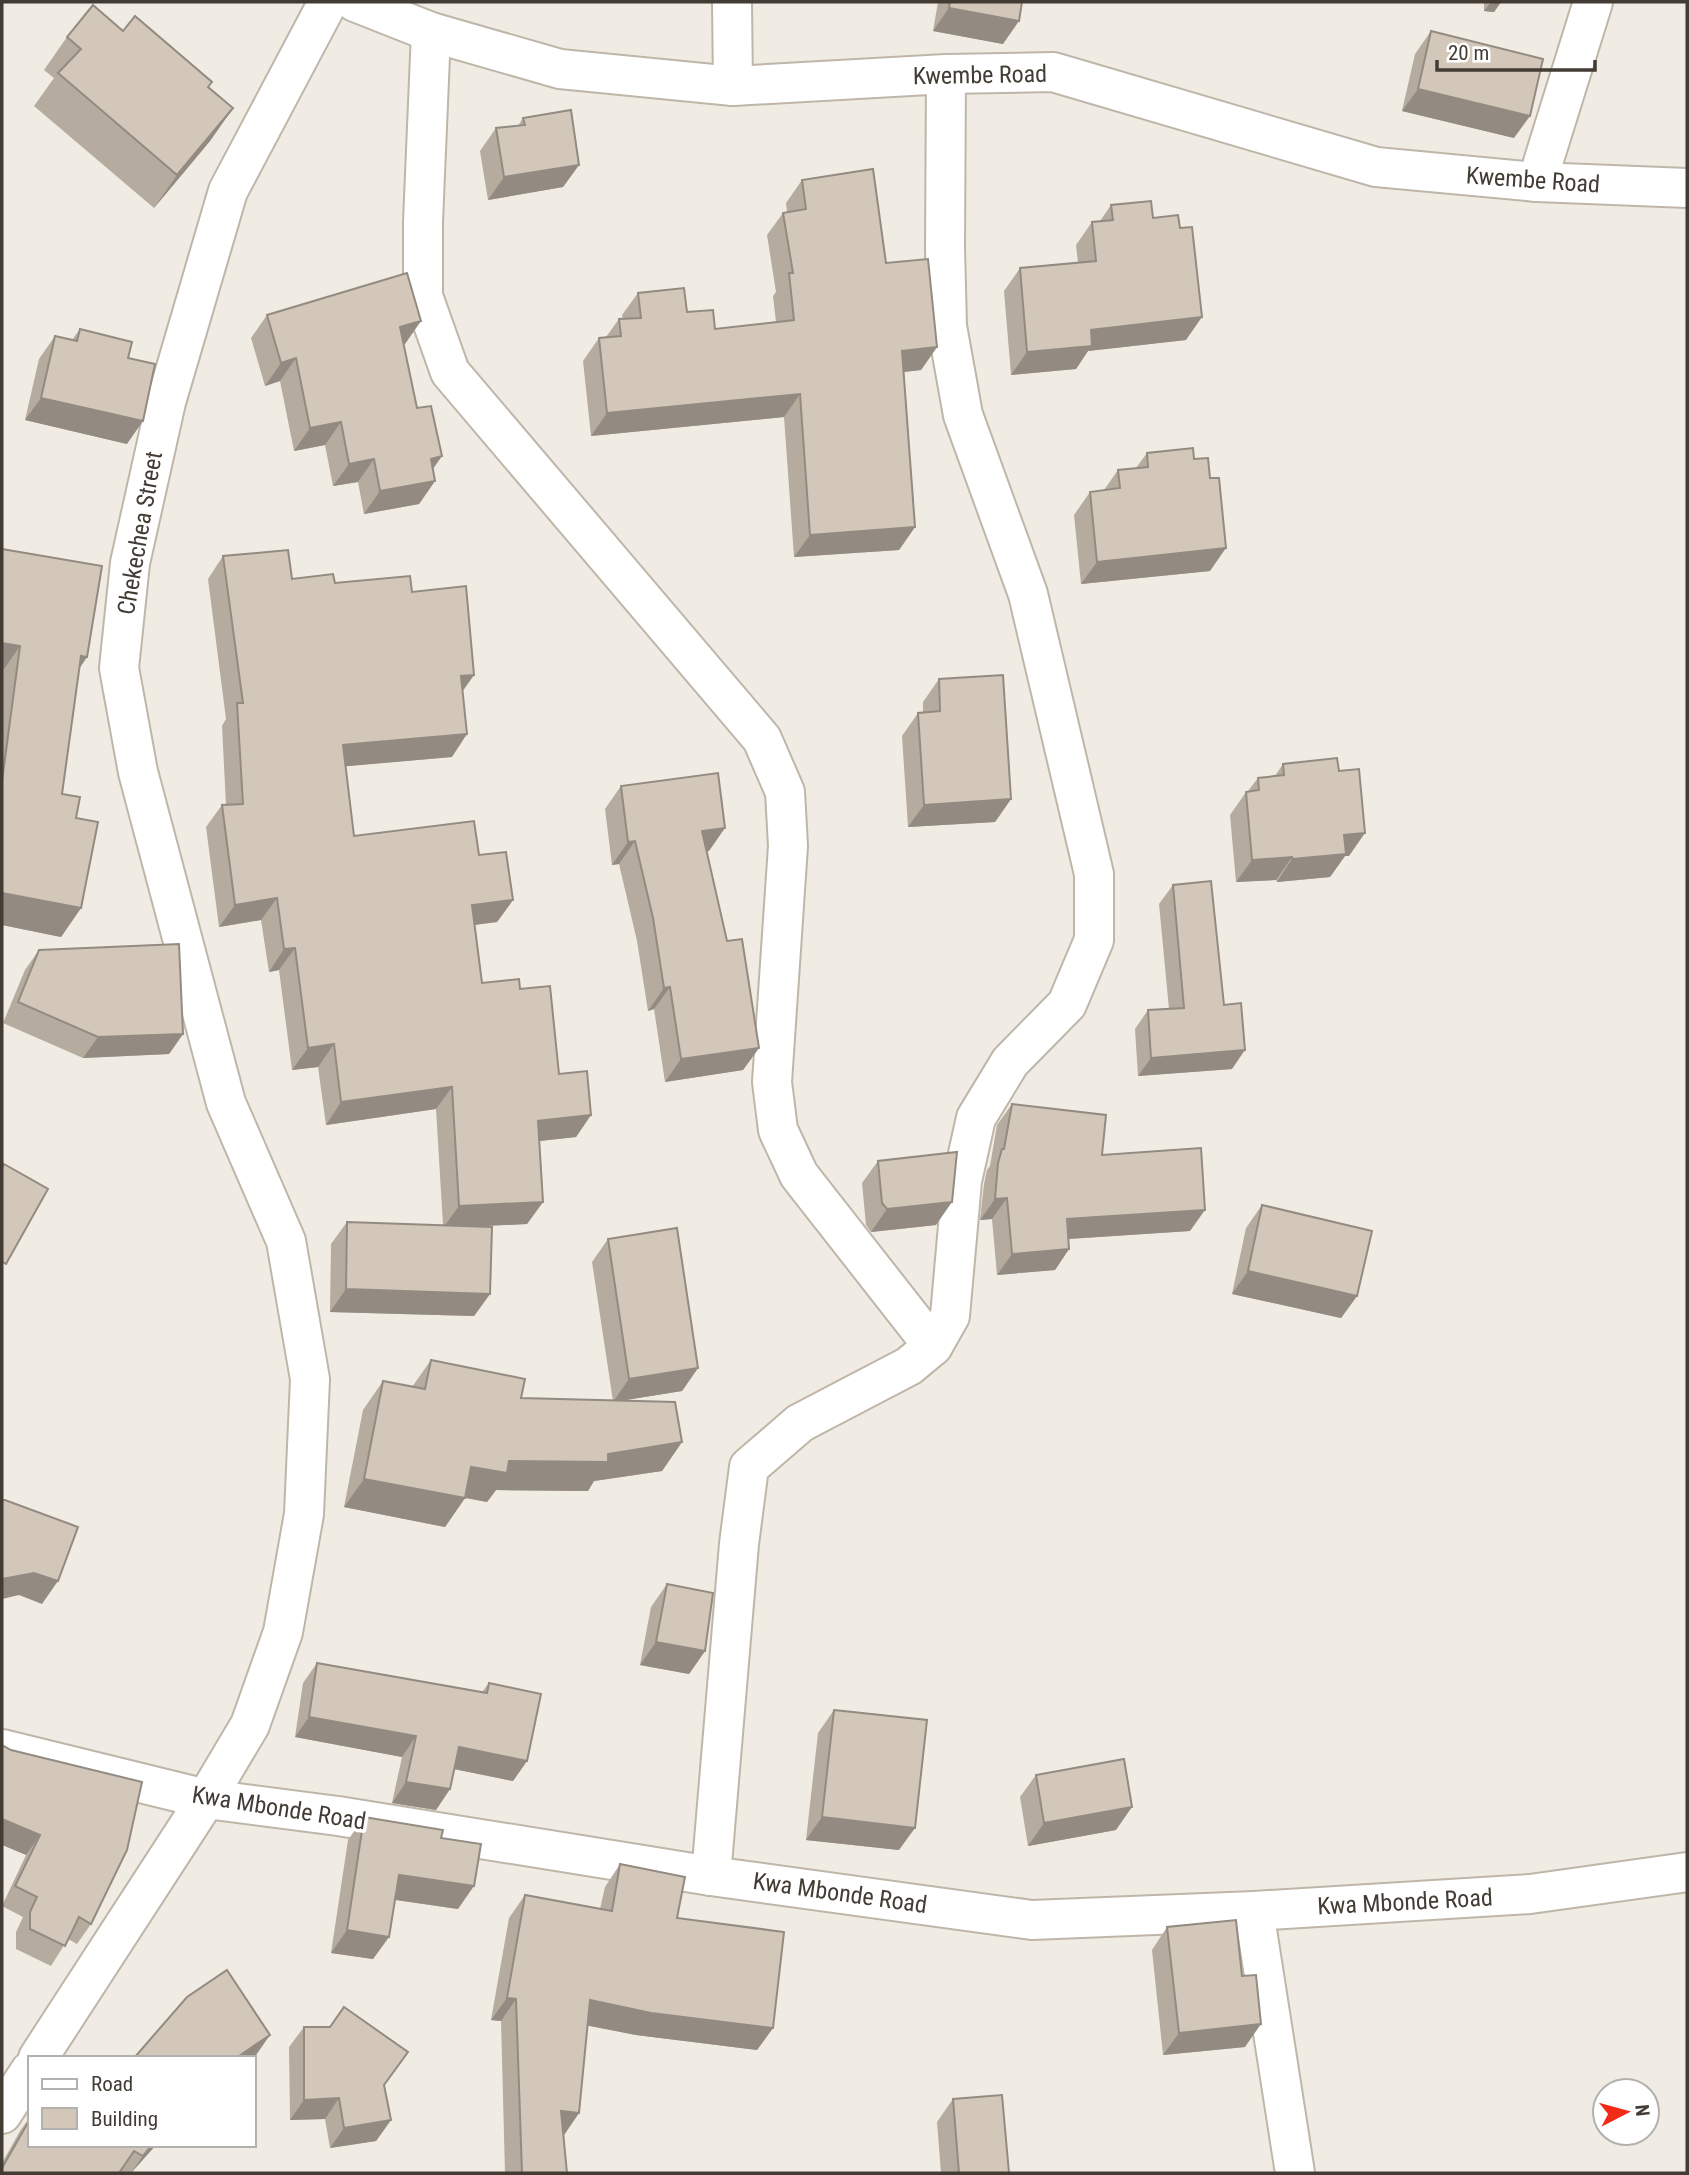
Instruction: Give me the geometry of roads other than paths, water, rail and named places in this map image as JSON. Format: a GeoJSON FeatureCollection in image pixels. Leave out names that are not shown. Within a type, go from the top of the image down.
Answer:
{"type":"FeatureCollection","features":[{"type":"Feature","properties":{"kind":"street","name":"Chekechea Street"},"geometry":{"type":"LineString","coordinates":[[39,2056],[206,1800],[250,1726],[282,1632],[304,1514],[310,1379],[286,1241],[226,1103],[138,772],[119,668],[130,563],[166,402],[228,191],[328,2]]}},
{"type":"Feature","properties":{"kind":"street","name":"Kwembe Road"},"geometry":{"type":"LineString","coordinates":[[355,2],[431,32],[560,69],[733,86],[947,74],[1053,72],[1376,167],[1537,183],[1687,188]]}},
{"type":"Feature","properties":{"kind":"street"},"geometry":{"type":"LineString","coordinates":[[733,2],[733,86]]}},
{"type":"Feature","properties":{"kind":"street"},"geometry":{"type":"LineString","coordinates":[[1537,183],[1593,2]]}},
{"type":"Feature","properties":{"kind":"street"},"geometry":{"type":"LineString","coordinates":[[431,32],[423,222],[423,296],[450,372],[762,739],[785,792],[788,846],[772,1082],[778,1130],[800,1175],[933,1346]]}},
{"type":"Feature","properties":{"kind":"street"},"geometry":{"type":"LineString","coordinates":[[710,1875],[739,1544],[749,1467],[800,1423],[909,1366],[933,1346],[950,1317],[962,1181],[976,1118],[1010,1062],[1067,1004],[1094,940],[1094,874],[1028,594],[963,415],[947,326],[947,74]]}},
{"type":"Feature","properties":{"kind":"street","name":"Kwa Mbonde Road"},"geometry":{"type":"LineString","coordinates":[[2,1749],[206,1800],[338,1816],[710,1875],[1032,1920],[1254,1911],[1531,1894],[1687,1872]]}},
{"type":"Feature","properties":{"kind":"street"},"geometry":{"type":"LineString","coordinates":[[1254,1911],[1295,2173]]}},
{"type":"Feature","properties":{"kind":"street"},"geometry":{"type":"LineString","coordinates":[[2,2113],[28,2074]]}}]}
